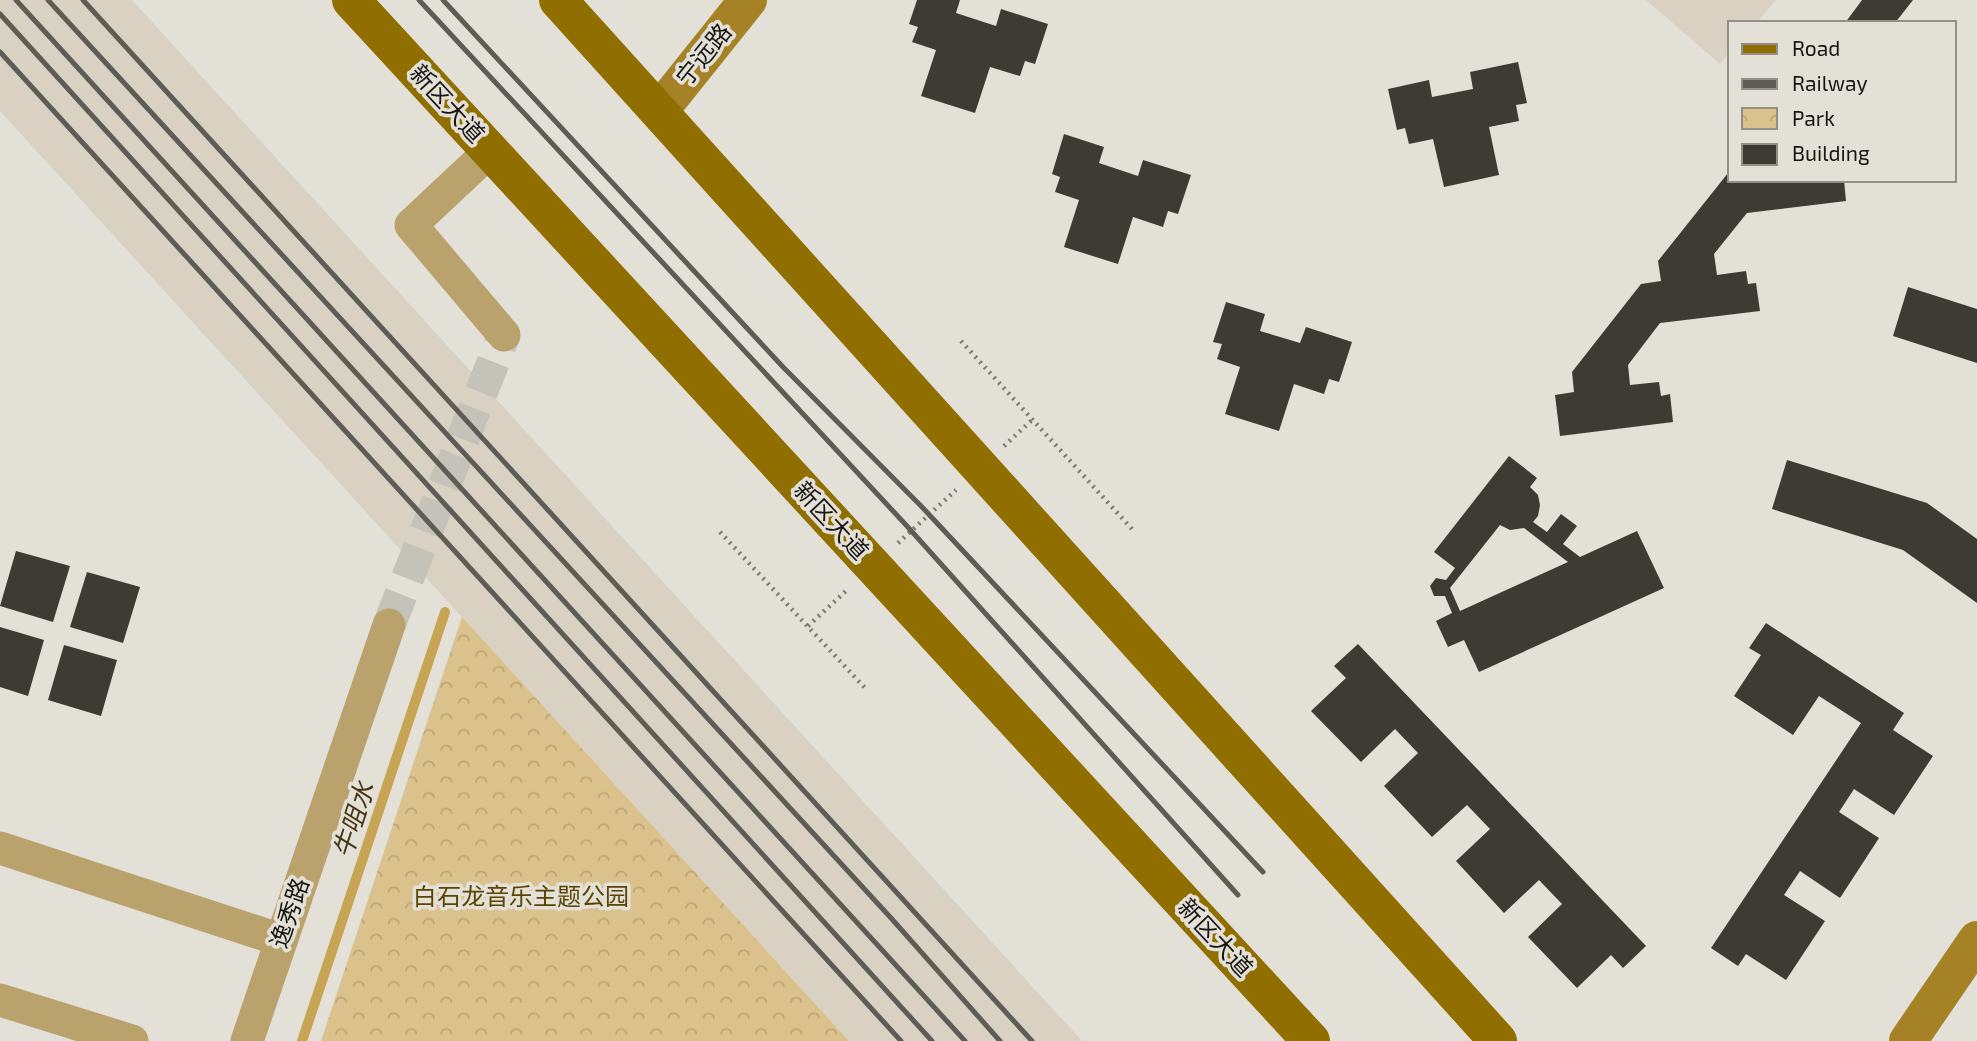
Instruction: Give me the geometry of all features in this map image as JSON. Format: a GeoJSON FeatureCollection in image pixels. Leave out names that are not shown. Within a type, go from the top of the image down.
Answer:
{"type":"FeatureCollection","features":[{"type":"Feature","properties":{"kind":"main road","name":"新区大道"},"geometry":{"type":"LineString","coordinates":[[351,0],[1311,1041]]}},
{"type":"Feature","properties":{"kind":"main road"},"geometry":{"type":"LineString","coordinates":[[558,0],[1498,1041]]}},
{"type":"Feature","properties":{"kind":"street","name":"宁远路"},"geometry":{"type":"LineString","coordinates":[[660,110],[748,0]]}},
{"type":"Feature","properties":{"kind":"street"},"geometry":{"type":"LineString","coordinates":[[490,151],[411,225],[504,335]]}},
{"type":"Feature","properties":{"kind":"street","name":"逸秀路"},"geometry":{"type":"LineString","coordinates":[[247,1041],[389,625]]}},
{"type":"Feature","properties":{"kind":"street"},"geometry":{"type":"LineString","coordinates":[[0,848],[281,940]]}},
{"type":"Feature","properties":{"kind":"street"},"geometry":{"type":"LineString","coordinates":[[1908,1041],[1977,940]]}},
{"type":"Feature","properties":{"kind":"street"},"geometry":{"type":"LineString","coordinates":[[0,1000],[132,1041]]}},
{"type":"Feature","properties":{"kind":"path"},"geometry":{"type":"LineString","coordinates":[[961,341],[1132,529]]}},
{"type":"Feature","properties":{"kind":"path"},"geometry":{"type":"LineString","coordinates":[[1002,448],[1032,420]]}},
{"type":"Feature","properties":{"kind":"path"},"geometry":{"type":"LineString","coordinates":[[889,551],[961,485]]}},
{"type":"Feature","properties":{"kind":"path"},"geometry":{"type":"LineString","coordinates":[[720,532],[866,688]]}},
{"type":"Feature","properties":{"kind":"path"},"geometry":{"type":"LineString","coordinates":[[808,626],[848,589]]}},
{"type":"Feature","properties":{"kind":"shaded area"},"geometry":{"type":"Polygon","coordinates":[[[0,0],[132,0],[1082,1041],[849,1041],[0,111],[0,0]]]}},
{"type":"Feature","properties":{"kind":"shaded area"},"geometry":{"type":"Polygon","coordinates":[[[1646,0],[1776,0],[1758,21],[1728,21],[1728,54],[1720,64],[1646,0]]]}},
{"type":"Feature","properties":{"kind":"green space","name":"白石龙音乐主题公园"},"geometry":{"type":"Polygon","coordinates":[[[462,617],[849,1041],[321,1041],[462,617]]]}},
{"type":"Feature","properties":{"kind":"building"},"geometry":{"type":"Polygon","coordinates":[[[917,0],[960,0],[956,13],[996,26],[1001,9],[1048,24],[1035,64],[1025,61],[1020,76],[990,67],[975,113],[921,96],[936,50],[912,42],[918,27],[909,24],[917,0]]]}},
{"type":"Feature","properties":{"kind":"building"},"geometry":{"type":"Polygon","coordinates":[[[1862,0],[1913,0],[1897,21],[1846,21],[1862,0]]]}},
{"type":"Feature","properties":{"kind":"building"},"geometry":{"type":"Polygon","coordinates":[[[1518,62],[1527,103],[1516,105],[1519,121],[1489,127],[1499,175],[1444,187],[1433,139],[1409,144],[1405,128],[1397,130],[1388,89],[1429,80],[1432,97],[1473,89],[1470,72],[1518,62]]]}},
{"type":"Feature","properties":{"kind":"building"},"geometry":{"type":"Polygon","coordinates":[[[1064,134],[1104,147],[1099,163],[1138,176],[1143,160],[1191,175],[1178,214],[1168,211],[1163,227],[1133,217],[1118,264],[1064,247],[1079,200],[1055,192],[1060,177],[1052,174],[1064,134]]]}},
{"type":"Feature","properties":{"kind":"building"},"geometry":{"type":"Polygon","coordinates":[[[1728,173],[1728,182],[1844,182],[1846,201],[1747,213],[1714,254],[1717,275],[1746,271],[1748,284],[1756,283],[1760,311],[1660,323],[1628,365],[1630,385],[1659,382],[1661,396],[1670,394],[1673,422],[1560,436],[1555,395],[1574,392],[1572,372],[1641,284],[1661,281],[1658,261],[1728,173]]]}},
{"type":"Feature","properties":{"kind":"building"},"geometry":{"type":"Polygon","coordinates":[[[1908,287],[1977,309],[1977,363],[1893,336],[1908,287]]]}},
{"type":"Feature","properties":{"kind":"building"},"geometry":{"type":"Polygon","coordinates":[[[1226,302],[1265,314],[1260,331],[1300,343],[1306,327],[1352,342],[1339,382],[1329,379],[1324,394],[1294,384],[1279,431],[1225,414],[1240,367],[1217,359],[1222,344],[1213,342],[1226,302]]]}},
{"type":"Feature","properties":{"kind":"building"},"geometry":{"type":"Polygon","coordinates":[[[1509,456],[1537,478],[1530,487],[1538,495],[1540,505],[1538,516],[1533,522],[1547,532],[1561,514],[1577,526],[1563,544],[1580,557],[1637,531],[1664,588],[1479,672],[1464,640],[1448,647],[1436,621],[1452,613],[1445,596],[1434,596],[1430,586],[1436,578],[1446,580],[1455,568],[1434,552],[1509,456]],[[1500,525],[1450,588],[1460,611],[1568,562],[1524,528],[1510,530],[1500,525]]]}},
{"type":"Feature","properties":{"kind":"building"},"geometry":{"type":"Polygon","coordinates":[[[1787,460],[1927,503],[1977,539],[1977,603],[1903,550],[1772,509],[1787,460]]]}},
{"type":"Feature","properties":{"kind":"building"},"geometry":{"type":"Polygon","coordinates":[[[16,551],[70,566],[53,622],[0,606],[16,551]]]}},
{"type":"Feature","properties":{"kind":"building"},"geometry":{"type":"Polygon","coordinates":[[[87,572],[140,587],[123,643],[70,627],[87,572]]]}},
{"type":"Feature","properties":{"kind":"building"},"geometry":{"type":"Polygon","coordinates":[[[1766,623],[1904,713],[1893,730],[1933,756],[1894,815],[1854,789],[1839,812],[1879,838],[1840,898],[1800,871],[1784,895],[1825,921],[1786,980],[1746,954],[1738,966],[1711,948],[1861,723],[1819,696],[1793,735],[1734,696],[1761,655],[1749,648],[1766,623]]]}},
{"type":"Feature","properties":{"kind":"building"},"geometry":{"type":"Polygon","coordinates":[[[0,627],[44,640],[28,696],[0,687],[0,627]]]}},
{"type":"Feature","properties":{"kind":"building"},"geometry":{"type":"Polygon","coordinates":[[[1358,644],[1646,946],[1623,968],[1611,955],[1577,988],[1528,937],[1562,904],[1539,880],[1504,913],[1456,861],[1490,829],[1467,805],[1432,837],[1384,786],[1418,753],[1395,729],[1361,762],[1311,711],[1346,678],[1334,666],[1358,644]]]}},
{"type":"Feature","properties":{"kind":"building"},"geometry":{"type":"Polygon","coordinates":[[[64,645],[117,660],[101,716],[48,700],[64,645]]]}},
{"type":"Feature","properties":{"kind":"waterway","name":"牛咀水"},"geometry":{"type":"LineString","coordinates":[[302,1041],[445,612]]}},
{"type":"Feature","properties":{"kind":"tunnel"},"geometry":{"type":"LineString","coordinates":[[389,625],[504,335]]}},
{"type":"Feature","properties":{"kind":"railway"},"geometry":{"type":"LineString","coordinates":[[16,0],[965,1041]]}},
{"type":"Feature","properties":{"kind":"railway"},"geometry":{"type":"LineString","coordinates":[[48,0],[891,918],[1000,1041]]}},
{"type":"Feature","properties":{"kind":"railway"},"geometry":{"type":"LineString","coordinates":[[83,0],[1032,1041]]}},
{"type":"Feature","properties":{"kind":"railway"},"geometry":{"type":"LineString","coordinates":[[419,0],[906,525],[1238,895]]}},
{"type":"Feature","properties":{"kind":"railway"},"geometry":{"type":"LineString","coordinates":[[443,0],[783,367],[922,507],[1263,872]]}},
{"type":"Feature","properties":{"kind":"railway"},"geometry":{"type":"LineString","coordinates":[[0,14],[932,1041]]}},
{"type":"Feature","properties":{"kind":"railway"},"geometry":{"type":"LineString","coordinates":[[0,52],[901,1041]]}}]}
